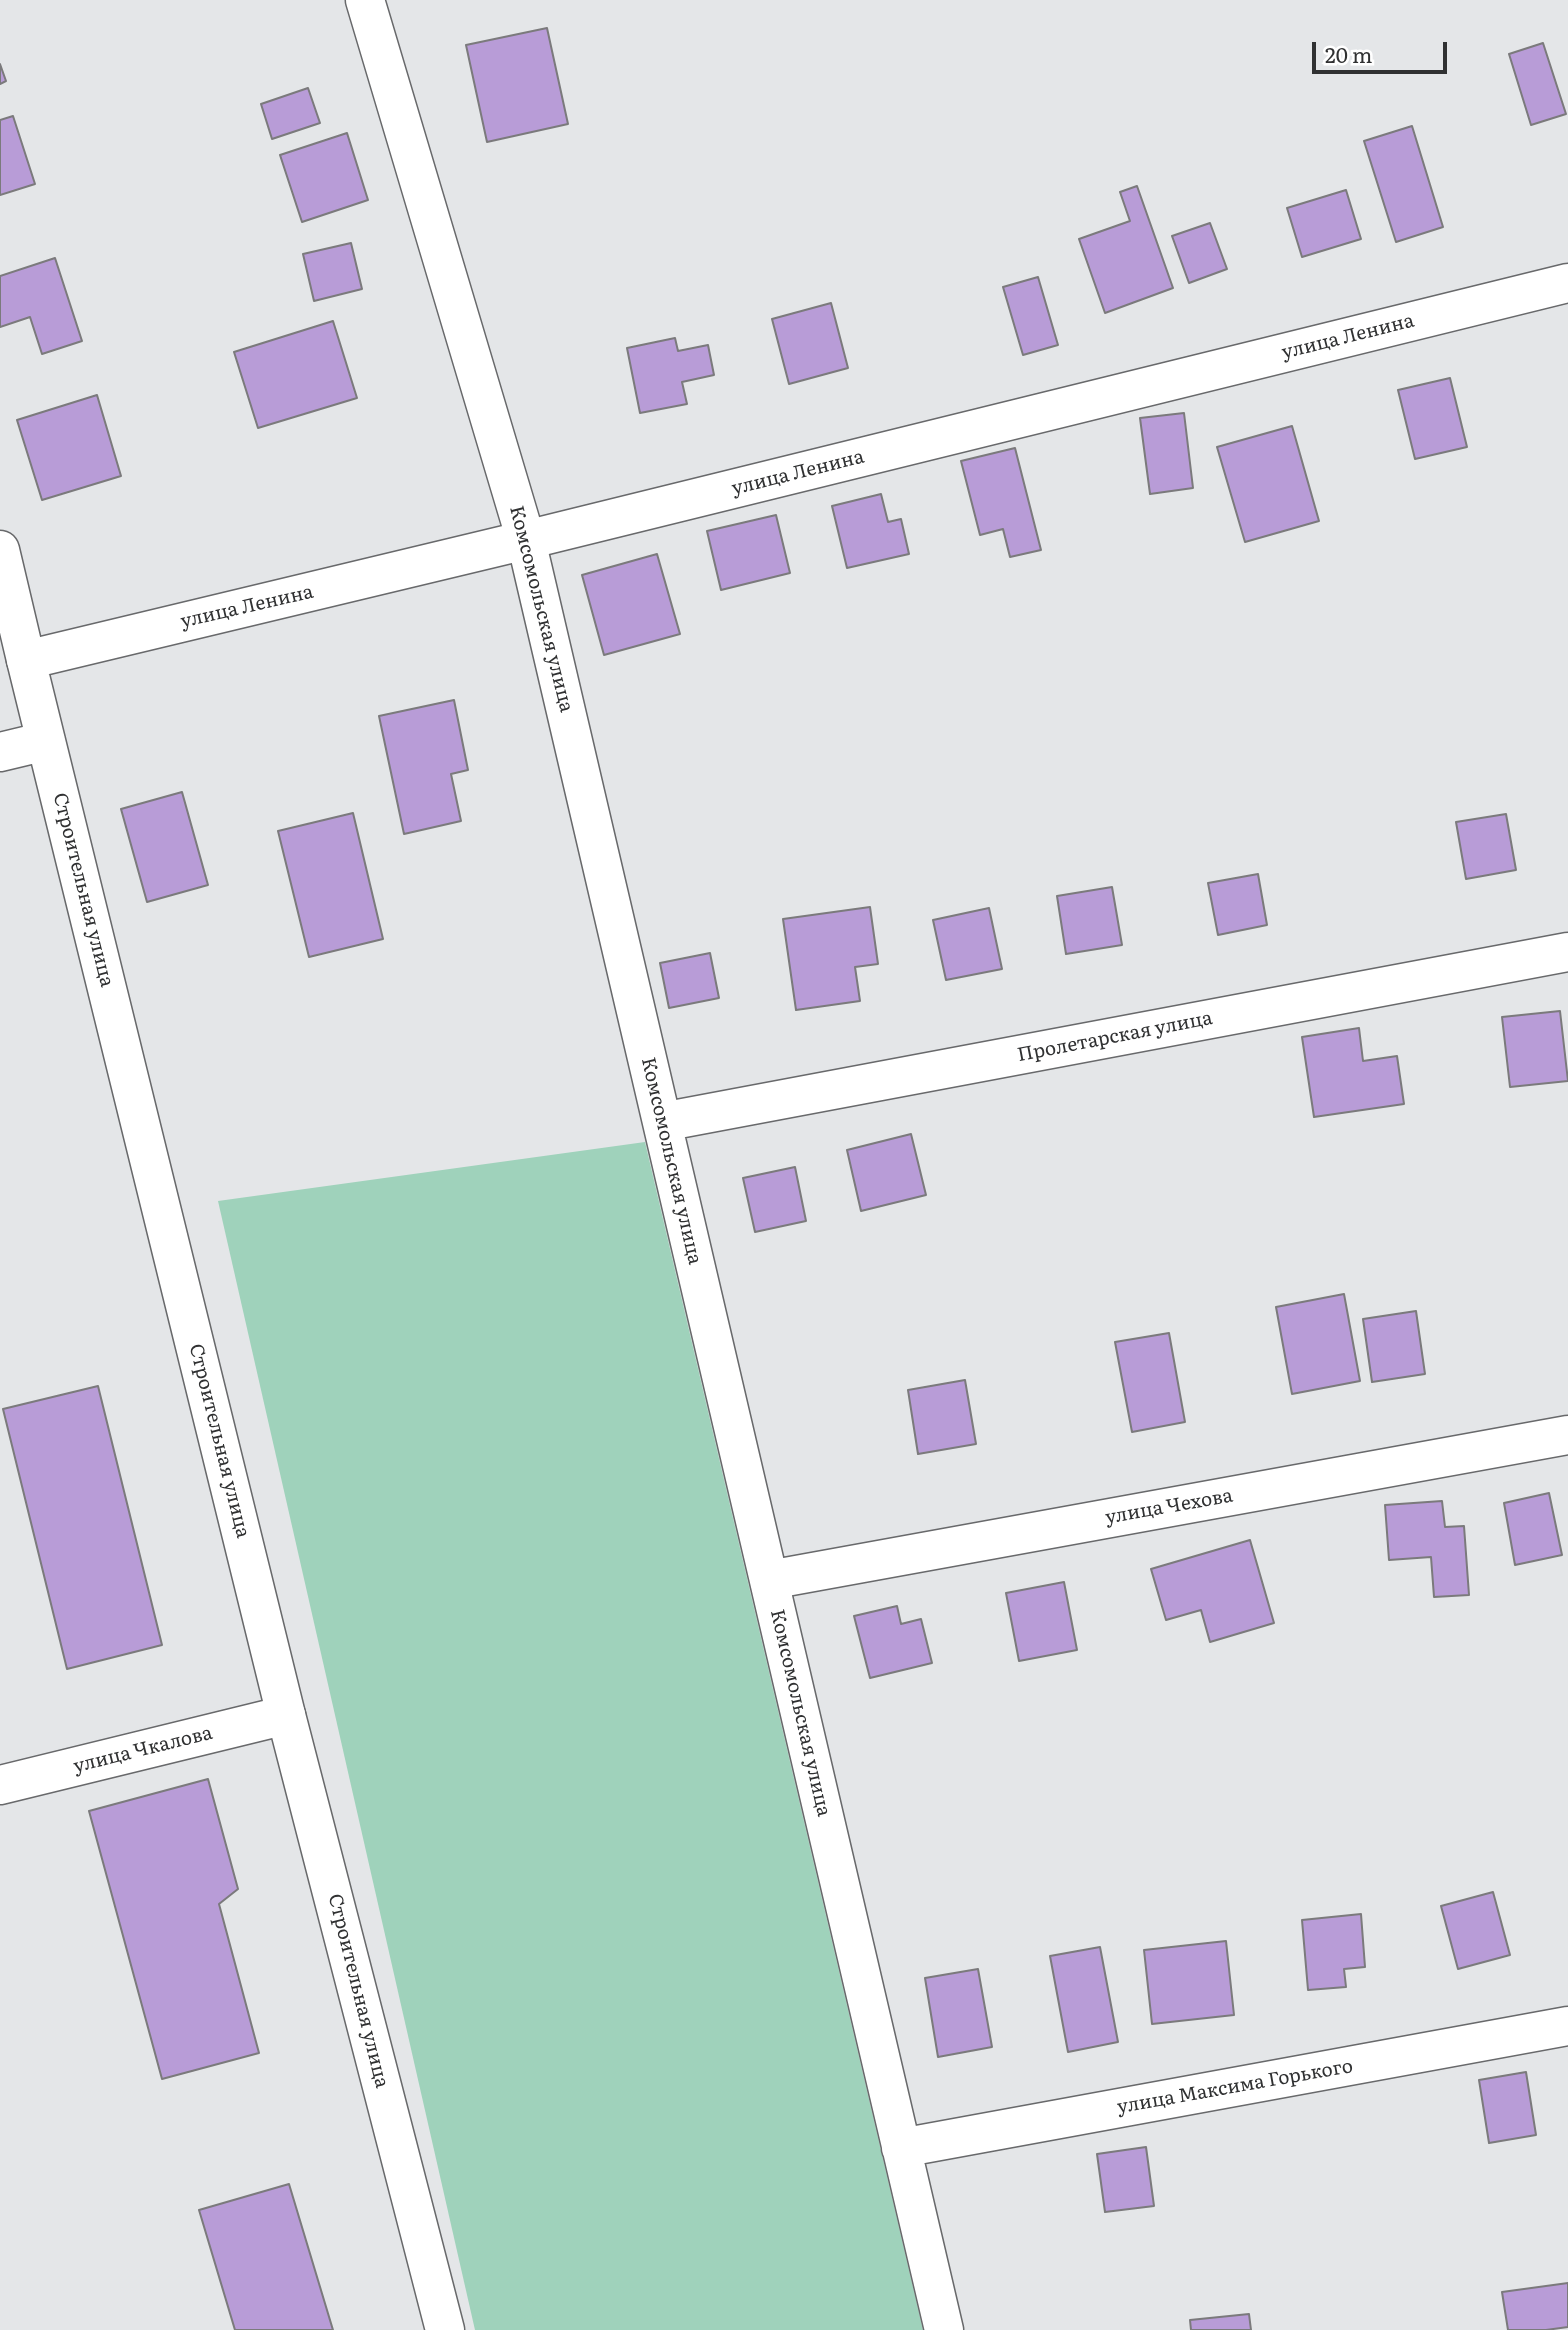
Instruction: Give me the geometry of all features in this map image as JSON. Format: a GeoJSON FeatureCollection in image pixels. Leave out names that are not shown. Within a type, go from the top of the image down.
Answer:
{"type":"FeatureCollection","features":[{"type":"Feature","properties":{"kind":"street","name":"Комсомольская улица"},"geometry":{"type":"LineString","coordinates":[[365,0],[526,540],[944,2330]]}},
{"type":"Feature","properties":{"kind":"street","name":"улица Ленина"},"geometry":{"type":"LineString","coordinates":[[26,660],[526,540],[1568,283]]}},
{"type":"Feature","properties":{"kind":"street","name":"Строительная улица"},"geometry":{"type":"LineString","coordinates":[[0,550],[286,1715],[445,2330]]}},
{"type":"Feature","properties":{"kind":"street"},"geometry":{"type":"LineString","coordinates":[[0,752],[46,741]]}},
{"type":"Feature","properties":{"kind":"street","name":"Пролетарская улица"},"geometry":{"type":"LineString","coordinates":[[662,1122],[1568,952]]}},
{"type":"Feature","properties":{"kind":"street","name":"улица Чехова"},"geometry":{"type":"LineString","coordinates":[[769,1580],[1568,1435]]}},
{"type":"Feature","properties":{"kind":"street","name":"улица Чкалова"},"geometry":{"type":"LineString","coordinates":[[0,1785],[286,1715]]}},
{"type":"Feature","properties":{"kind":"street","name":"улица Максима Горького"},"geometry":{"type":"LineString","coordinates":[[901,2148],[1568,2026]]}},
{"type":"Feature","properties":{"kind":"green space"},"geometry":{"type":"Polygon","coordinates":[[[645,1142],[923,2330],[475,2330],[218,1201],[645,1142]]]}},
{"type":"Feature","properties":{"kind":"building"},"geometry":{"type":"Polygon","coordinates":[[[547,28],[568,124],[487,142],[466,45],[547,28]]]}},
{"type":"Feature","properties":{"kind":"building"},"geometry":{"type":"Polygon","coordinates":[[[1543,43],[1566,114],[1531,125],[1509,54],[1543,43]]]}},
{"type":"Feature","properties":{"kind":"building"},"geometry":{"type":"Polygon","coordinates":[[[0,64],[6,81],[0,84],[0,64]]]}},
{"type":"Feature","properties":{"kind":"building"},"geometry":{"type":"Polygon","coordinates":[[[308,88],[320,123],[272,139],[261,104],[308,88]]]}},
{"type":"Feature","properties":{"kind":"building"},"geometry":{"type":"Polygon","coordinates":[[[13,116],[35,184],[0,195],[0,120],[13,116]]]}},
{"type":"Feature","properties":{"kind":"building"},"geometry":{"type":"Polygon","coordinates":[[[1412,126],[1443,227],[1396,242],[1364,141],[1412,126]]]}},
{"type":"Feature","properties":{"kind":"building"},"geometry":{"type":"Polygon","coordinates":[[[347,133],[368,200],[302,222],[280,155],[347,133]]]}},
{"type":"Feature","properties":{"kind":"building"},"geometry":{"type":"Polygon","coordinates":[[[1137,186],[1173,288],[1105,313],[1079,239],[1130,221],[1120,192],[1137,186]]]}},
{"type":"Feature","properties":{"kind":"building"},"geometry":{"type":"Polygon","coordinates":[[[1346,190],[1361,239],[1302,257],[1287,208],[1346,190]]]}},
{"type":"Feature","properties":{"kind":"building"},"geometry":{"type":"Polygon","coordinates":[[[1210,223],[1227,269],[1189,283],[1172,236],[1210,223]]]}},
{"type":"Feature","properties":{"kind":"building"},"geometry":{"type":"Polygon","coordinates":[[[351,243],[362,289],[314,301],[303,254],[351,243]]]}},
{"type":"Feature","properties":{"kind":"building"},"geometry":{"type":"Polygon","coordinates":[[[55,258],[82,341],[42,354],[30,317],[0,327],[0,276],[55,258]]]}},
{"type":"Feature","properties":{"kind":"building"},"geometry":{"type":"Polygon","coordinates":[[[1038,277],[1058,345],[1023,355],[1003,287],[1038,277]]]}},
{"type":"Feature","properties":{"kind":"building"},"geometry":{"type":"Polygon","coordinates":[[[831,303],[848,368],[789,384],[772,319],[831,303]]]}},
{"type":"Feature","properties":{"kind":"building"},"geometry":{"type":"Polygon","coordinates":[[[333,321],[357,398],[258,428],[234,352],[333,321]]]}},
{"type":"Feature","properties":{"kind":"building"},"geometry":{"type":"Polygon","coordinates":[[[675,338],[678,351],[708,345],[714,375],[682,382],[687,404],[640,413],[627,348],[675,338]]]}},
{"type":"Feature","properties":{"kind":"building"},"geometry":{"type":"Polygon","coordinates":[[[1450,378],[1467,447],[1415,459],[1398,390],[1450,378]]]}},
{"type":"Feature","properties":{"kind":"building"},"geometry":{"type":"Polygon","coordinates":[[[97,395],[121,476],[42,500],[17,420],[97,395]]]}},
{"type":"Feature","properties":{"kind":"building"},"geometry":{"type":"Polygon","coordinates":[[[1184,413],[1193,488],[1150,494],[1140,418],[1184,413]]]}},
{"type":"Feature","properties":{"kind":"building"},"geometry":{"type":"Polygon","coordinates":[[[1292,426],[1319,521],[1245,542],[1217,447],[1292,426]]]}},
{"type":"Feature","properties":{"kind":"building"},"geometry":{"type":"Polygon","coordinates":[[[1015,448],[1041,550],[1010,557],[1003,529],[980,535],[961,461],[1015,448]]]}},
{"type":"Feature","properties":{"kind":"building"},"geometry":{"type":"Polygon","coordinates":[[[881,494],[888,522],[901,519],[909,554],[847,568],[832,506],[881,494]]]}},
{"type":"Feature","properties":{"kind":"building"},"geometry":{"type":"Polygon","coordinates":[[[776,515],[790,573],[721,590],[707,531],[776,515]]]}},
{"type":"Feature","properties":{"kind":"building"},"geometry":{"type":"Polygon","coordinates":[[[657,554],[680,634],[604,655],[582,575],[657,554]]]}},
{"type":"Feature","properties":{"kind":"building"},"geometry":{"type":"Polygon","coordinates":[[[454,700],[468,770],[451,774],[461,821],[404,834],[379,716],[454,700]]]}},
{"type":"Feature","properties":{"kind":"building"},"geometry":{"type":"Polygon","coordinates":[[[182,792],[208,885],[147,902],[121,809],[182,792]]]}},
{"type":"Feature","properties":{"kind":"building"},"geometry":{"type":"Polygon","coordinates":[[[353,813],[383,939],[309,957],[278,831],[353,813]]]}},
{"type":"Feature","properties":{"kind":"building"},"geometry":{"type":"Polygon","coordinates":[[[1506,814],[1516,870],[1466,879],[1456,822],[1506,814]]]}},
{"type":"Feature","properties":{"kind":"building"},"geometry":{"type":"Polygon","coordinates":[[[1258,874],[1267,925],[1218,935],[1208,883],[1258,874]]]}},
{"type":"Feature","properties":{"kind":"building"},"geometry":{"type":"Polygon","coordinates":[[[1112,887],[1122,945],[1066,954],[1057,896],[1112,887]]]}},
{"type":"Feature","properties":{"kind":"building"},"geometry":{"type":"Polygon","coordinates":[[[870,907],[878,964],[855,967],[860,1001],[796,1010],[783,919],[870,907]]]}},
{"type":"Feature","properties":{"kind":"building"},"geometry":{"type":"Polygon","coordinates":[[[989,908],[1002,969],[946,980],[933,920],[989,908]]]}},
{"type":"Feature","properties":{"kind":"building"},"geometry":{"type":"Polygon","coordinates":[[[710,953],[719,998],[669,1008],[660,963],[710,953]]]}},
{"type":"Feature","properties":{"kind":"building"},"geometry":{"type":"Polygon","coordinates":[[[1560,1011],[1568,1081],[1510,1087],[1502,1017],[1560,1011]]]}},
{"type":"Feature","properties":{"kind":"building"},"geometry":{"type":"Polygon","coordinates":[[[1359,1028],[1363,1061],[1397,1056],[1404,1104],[1314,1117],[1302,1037],[1359,1028]]]}},
{"type":"Feature","properties":{"kind":"building"},"geometry":{"type":"Polygon","coordinates":[[[911,1134],[926,1195],[861,1211],[847,1150],[911,1134]]]}},
{"type":"Feature","properties":{"kind":"building"},"geometry":{"type":"Polygon","coordinates":[[[795,1167],[806,1221],[755,1232],[743,1178],[795,1167]]]}},
{"type":"Feature","properties":{"kind":"building"},"geometry":{"type":"Polygon","coordinates":[[[1344,1294],[1360,1381],[1292,1394],[1276,1307],[1344,1294]]]}},
{"type":"Feature","properties":{"kind":"building"},"geometry":{"type":"Polygon","coordinates":[[[1416,1311],[1425,1374],[1372,1382],[1363,1319],[1416,1311]]]}},
{"type":"Feature","properties":{"kind":"building"},"geometry":{"type":"Polygon","coordinates":[[[1169,1333],[1185,1422],[1132,1432],[1115,1342],[1169,1333]]]}},
{"type":"Feature","properties":{"kind":"building"},"geometry":{"type":"Polygon","coordinates":[[[965,1380],[976,1444],[918,1454],[908,1390],[965,1380]]]}},
{"type":"Feature","properties":{"kind":"building"},"geometry":{"type":"Polygon","coordinates":[[[98,1386],[162,1645],[67,1669],[3,1409],[98,1386]]]}},
{"type":"Feature","properties":{"kind":"building"},"geometry":{"type":"Polygon","coordinates":[[[1549,1493],[1562,1555],[1515,1565],[1504,1503],[1549,1493]]]}},
{"type":"Feature","properties":{"kind":"building"},"geometry":{"type":"Polygon","coordinates":[[[1442,1501],[1445,1527],[1464,1526],[1469,1595],[1434,1597],[1431,1557],[1389,1560],[1385,1505],[1442,1501]]]}},
{"type":"Feature","properties":{"kind":"building"},"geometry":{"type":"Polygon","coordinates":[[[1250,1540],[1274,1623],[1210,1642],[1201,1610],[1166,1620],[1151,1569],[1250,1540]]]}},
{"type":"Feature","properties":{"kind":"building"},"geometry":{"type":"Polygon","coordinates":[[[1064,1582],[1077,1650],[1019,1661],[1006,1593],[1064,1582]]]}},
{"type":"Feature","properties":{"kind":"building"},"geometry":{"type":"Polygon","coordinates":[[[897,1606],[901,1624],[921,1619],[932,1663],[870,1678],[854,1616],[897,1606]]]}},
{"type":"Feature","properties":{"kind":"building"},"geometry":{"type":"Polygon","coordinates":[[[208,1779],[238,1889],[219,1904],[259,2053],[162,2079],[89,1811],[208,1779]]]}},
{"type":"Feature","properties":{"kind":"building"},"geometry":{"type":"Polygon","coordinates":[[[1493,1892],[1510,1955],[1458,1969],[1441,1906],[1493,1892]]]}},
{"type":"Feature","properties":{"kind":"building"},"geometry":{"type":"Polygon","coordinates":[[[1361,1914],[1365,1967],[1344,1969],[1346,1987],[1308,1990],[1302,1920],[1361,1914]]]}},
{"type":"Feature","properties":{"kind":"building"},"geometry":{"type":"Polygon","coordinates":[[[1226,1941],[1234,2015],[1152,2024],[1144,1950],[1226,1941]]]}},
{"type":"Feature","properties":{"kind":"building"},"geometry":{"type":"Polygon","coordinates":[[[1100,1947],[1118,2042],[1068,2052],[1050,1956],[1100,1947]]]}},
{"type":"Feature","properties":{"kind":"building"},"geometry":{"type":"Polygon","coordinates":[[[978,1969],[992,2047],[938,2057],[925,1978],[978,1969]]]}},
{"type":"Feature","properties":{"kind":"building"},"geometry":{"type":"Polygon","coordinates":[[[1526,2072],[1536,2135],[1489,2143],[1479,2080],[1526,2072]]]}},
{"type":"Feature","properties":{"kind":"building"},"geometry":{"type":"Polygon","coordinates":[[[1146,2147],[1154,2206],[1105,2212],[1097,2154],[1146,2147]]]}},
{"type":"Feature","properties":{"kind":"building"},"geometry":{"type":"Polygon","coordinates":[[[289,2184],[333,2330],[235,2330],[199,2210],[289,2184]]]}},
{"type":"Feature","properties":{"kind":"building"},"geometry":{"type":"Polygon","coordinates":[[[1568,2283],[1568,2327],[1508,2330],[1502,2292],[1568,2283]]]}},
{"type":"Feature","properties":{"kind":"building"},"geometry":{"type":"Polygon","coordinates":[[[1249,2314],[1251,2330],[1191,2330],[1190,2320],[1249,2314]]]}}]}
